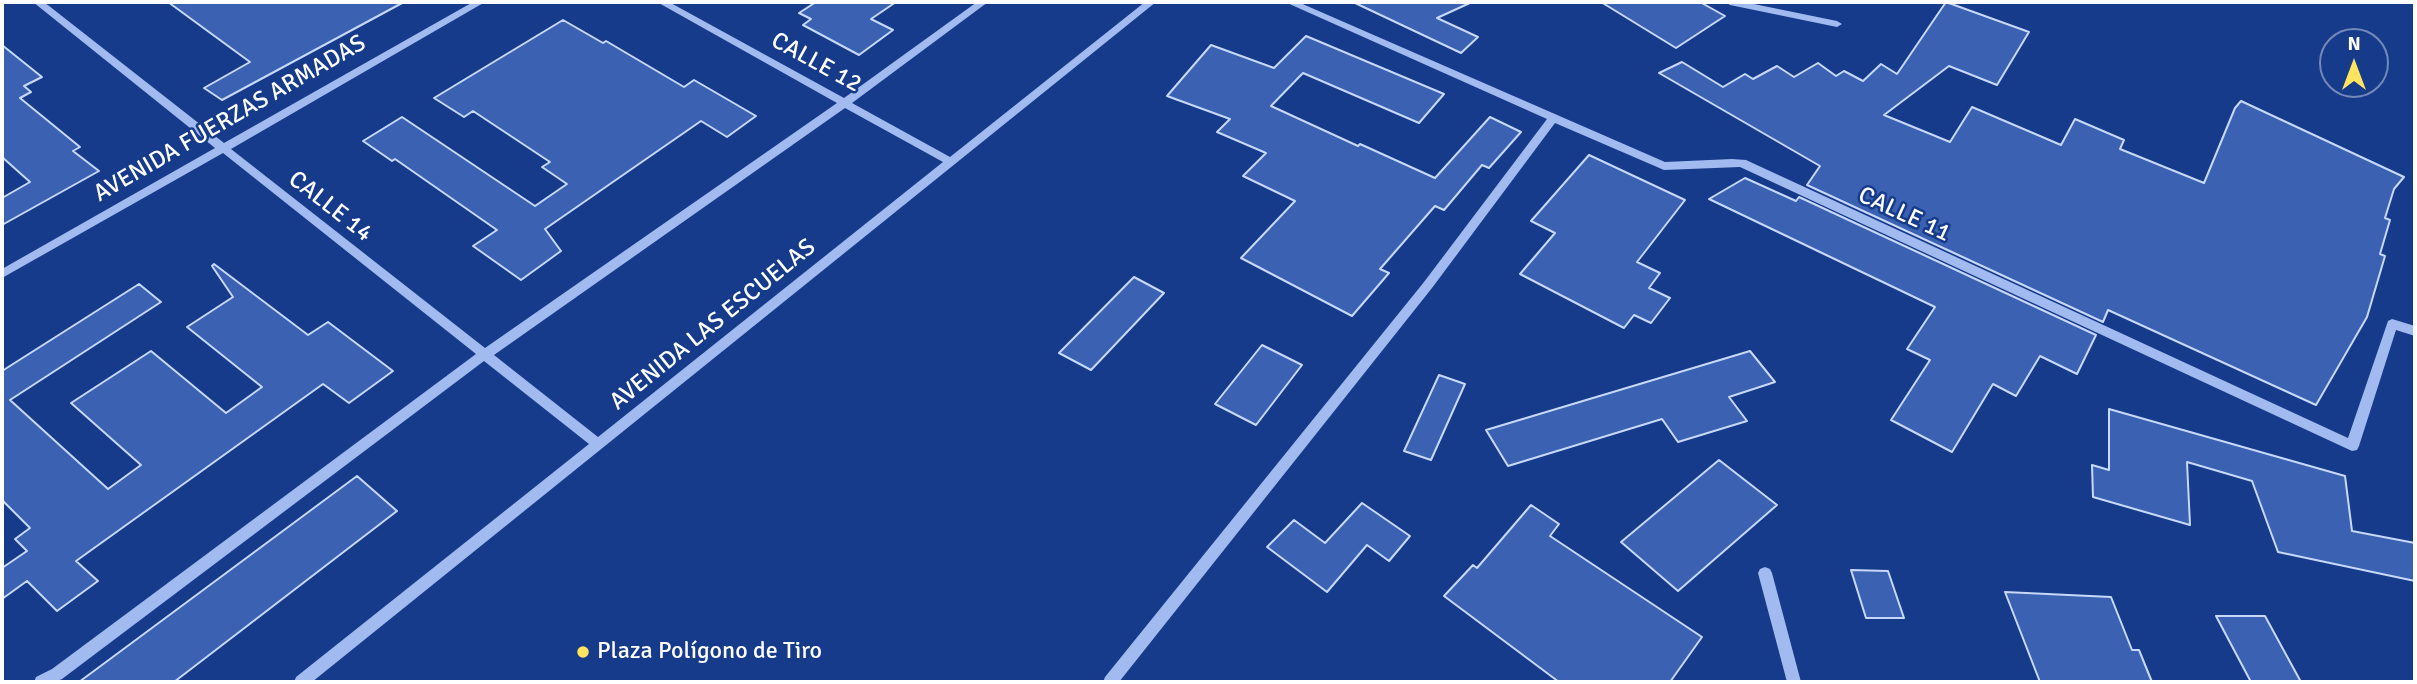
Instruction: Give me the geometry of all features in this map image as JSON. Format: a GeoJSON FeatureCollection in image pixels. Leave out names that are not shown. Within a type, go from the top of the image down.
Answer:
{"type":"FeatureCollection","features":[{"type":"Feature","properties":{"kind":"street","name":"CALLE 14"},"geometry":{"type":"LineString","coordinates":[[38,2],[598,444]]}},
{"type":"Feature","properties":{"kind":"street","name":"AVENIDA FUERZAS ARMADAS"},"geometry":{"type":"LineString","coordinates":[[2,274],[480,2]]}},
{"type":"Feature","properties":{"kind":"street","name":"CALLE 12"},"geometry":{"type":"LineString","coordinates":[[662,2],[949,161]]}},
{"type":"Feature","properties":{"kind":"street"},"geometry":{"type":"LineString","coordinates":[[41,682],[57,674],[484,355],[845,103],[983,2]]}},
{"type":"Feature","properties":{"kind":"street","name":"AVENIDA LAS ESCUELAS"},"geometry":{"type":"LineString","coordinates":[[301,682],[1151,2]]}},
{"type":"Feature","properties":{"kind":"street","name":"CALLE 11"},"geometry":{"type":"LineString","coordinates":[[1290,2],[1664,166],[1742,163],[2352,446],[2392,324],[2415,331]]}},
{"type":"Feature","properties":{"kind":"street"},"geometry":{"type":"LineString","coordinates":[[1730,2],[1837,24]]}},
{"type":"Feature","properties":{"kind":"street"},"geometry":{"type":"LineString","coordinates":[[1110,682],[1428,285],[1553,118]]}},
{"type":"Feature","properties":{"kind":"street"},"geometry":{"type":"LineString","coordinates":[[1765,573],[1794,682]]}},
{"type":"Feature","properties":{"kind":"building"},"geometry":{"type":"Polygon","coordinates":[[[168,2],[404,2],[222,100],[204,88],[250,62],[168,2]]]}},
{"type":"Feature","properties":{"kind":"building"},"geometry":{"type":"Polygon","coordinates":[[[816,2],[896,2],[871,19],[893,30],[859,55],[803,25],[811,19],[799,13],[816,2]]]}},
{"type":"Feature","properties":{"kind":"building"},"geometry":{"type":"Polygon","coordinates":[[[1353,2],[1472,2],[1437,18],[1478,37],[1461,53],[1353,2]]]}},
{"type":"Feature","properties":{"kind":"building"},"geometry":{"type":"Polygon","coordinates":[[[1601,2],[1700,2],[1725,16],[1676,48],[1601,2]]]}},
{"type":"Feature","properties":{"kind":"building"},"geometry":{"type":"Polygon","coordinates":[[[1946,2],[2029,32],[1997,85],[1949,66],[1884,115],[1950,142],[1972,107],[2061,145],[2075,119],[2124,140],[2120,149],[2204,183],[2235,108],[2241,101],[2404,177],[2394,189],[2385,218],[2390,220],[2380,254],[2385,256],[2367,317],[2316,405],[2108,310],[2103,322],[1807,185],[1820,166],[1659,73],[1682,62],[1723,87],[1745,74],[1753,79],[1777,66],[1794,77],[1818,63],[1836,76],[1844,71],[1863,81],[1881,64],[1897,74],[1946,2]]]}},
{"type":"Feature","properties":{"kind":"building"},"geometry":{"type":"Polygon","coordinates":[[[563,20],[603,43],[606,41],[684,87],[694,80],[756,116],[727,137],[701,121],[545,229],[561,251],[521,280],[473,246],[497,230],[395,159],[392,161],[363,141],[402,117],[535,206],[567,184],[542,167],[550,162],[473,111],[464,117],[434,98],[563,20]]]}},
{"type":"Feature","properties":{"kind":"building"},"geometry":{"type":"Polygon","coordinates":[[[1306,36],[1444,94],[1419,123],[1303,73],[1271,106],[1358,146],[1360,144],[1435,178],[1490,117],[1521,132],[1489,168],[1482,165],[1444,210],[1435,206],[1380,269],[1389,273],[1352,316],[1241,258],[1295,201],[1243,176],[1266,153],[1217,132],[1230,119],[1167,96],[1211,45],[1274,68],[1306,36]]]}},
{"type":"Feature","properties":{"kind":"building"},"geometry":{"type":"Polygon","coordinates":[[[2,45],[42,77],[24,86],[31,92],[20,98],[80,147],[73,151],[99,171],[2,225],[2,198],[30,182],[2,157],[2,45]]]}},
{"type":"Feature","properties":{"kind":"building"},"geometry":{"type":"Polygon","coordinates":[[[1589,155],[1685,200],[1637,262],[1660,273],[1649,288],[1670,298],[1651,323],[1634,315],[1624,328],[1520,274],[1555,233],[1531,221],[1589,155]]]}},
{"type":"Feature","properties":{"kind":"building"},"geometry":{"type":"Polygon","coordinates":[[[1745,178],[1796,201],[1799,197],[2096,335],[2077,374],[2040,356],[2016,396],[1993,384],[1952,452],[1891,420],[1930,360],[1907,349],[1935,307],[1709,199],[1745,178]]]}},
{"type":"Feature","properties":{"kind":"building"},"geometry":{"type":"Polygon","coordinates":[[[214,264],[308,335],[328,322],[393,371],[349,403],[323,384],[76,561],[98,581],[57,611],[27,581],[2,599],[2,568],[27,551],[15,539],[30,528],[2,500],[2,371],[139,284],[161,302],[10,400],[108,489],[141,465],[71,403],[151,351],[226,413],[262,387],[187,327],[233,297],[212,266],[214,264]]]}},
{"type":"Feature","properties":{"kind":"building"},"geometry":{"type":"Polygon","coordinates":[[[1134,277],[1164,293],[1091,370],[1059,353],[1134,277]]]}},
{"type":"Feature","properties":{"kind":"building"},"geometry":{"type":"Polygon","coordinates":[[[1262,345],[1302,365],[1256,425],[1215,404],[1262,345]]]}},
{"type":"Feature","properties":{"kind":"building"},"geometry":{"type":"Polygon","coordinates":[[[1750,351],[1775,382],[1729,397],[1747,421],[1678,442],[1662,419],[1508,466],[1486,430],[1750,351]]]}},
{"type":"Feature","properties":{"kind":"building"},"geometry":{"type":"Polygon","coordinates":[[[1439,375],[1465,384],[1431,460],[1404,451],[1439,375]]]}},
{"type":"Feature","properties":{"kind":"building"},"geometry":{"type":"Polygon","coordinates":[[[2109,409],[2345,476],[2352,531],[2415,543],[2415,581],[2278,552],[2252,481],[2187,462],[2190,525],[2093,497],[2092,465],[2109,470],[2109,409]]]}},
{"type":"Feature","properties":{"kind":"building"},"geometry":{"type":"Polygon","coordinates":[[[1719,460],[1777,505],[1678,591],[1621,542],[1719,460]]]}},
{"type":"Feature","properties":{"kind":"building"},"geometry":{"type":"Polygon","coordinates":[[[357,476],[397,511],[174,682],[79,682],[357,476]]]}},
{"type":"Feature","properties":{"kind":"building"},"geometry":{"type":"Polygon","coordinates":[[[1362,503],[1410,536],[1389,561],[1367,545],[1327,592],[1267,547],[1294,520],[1325,543],[1362,503]]]}},
{"type":"Feature","properties":{"kind":"building"},"geometry":{"type":"Polygon","coordinates":[[[1531,505],[1559,524],[1550,536],[1702,637],[1670,682],[1559,682],[1444,596],[1473,565],[1477,568],[1531,505]]]}},
{"type":"Feature","properties":{"kind":"building"},"geometry":{"type":"Polygon","coordinates":[[[1851,570],[1888,571],[1904,618],[1866,618],[1851,570]]]}},
{"type":"Feature","properties":{"kind":"building"},"geometry":{"type":"Polygon","coordinates":[[[2005,592],[2111,597],[2132,650],[2139,650],[2152,682],[2040,682],[2005,592]]]}},
{"type":"Feature","properties":{"kind":"building"},"geometry":{"type":"Polygon","coordinates":[[[2216,616],[2265,616],[2301,682],[2251,682],[2216,616]]]}},
{"type":"Feature","properties":{"kind":"place","name":"Plaza Polígono de Tiro"},"geometry":{"type":"Point","coordinates":[583,652]}}]}
